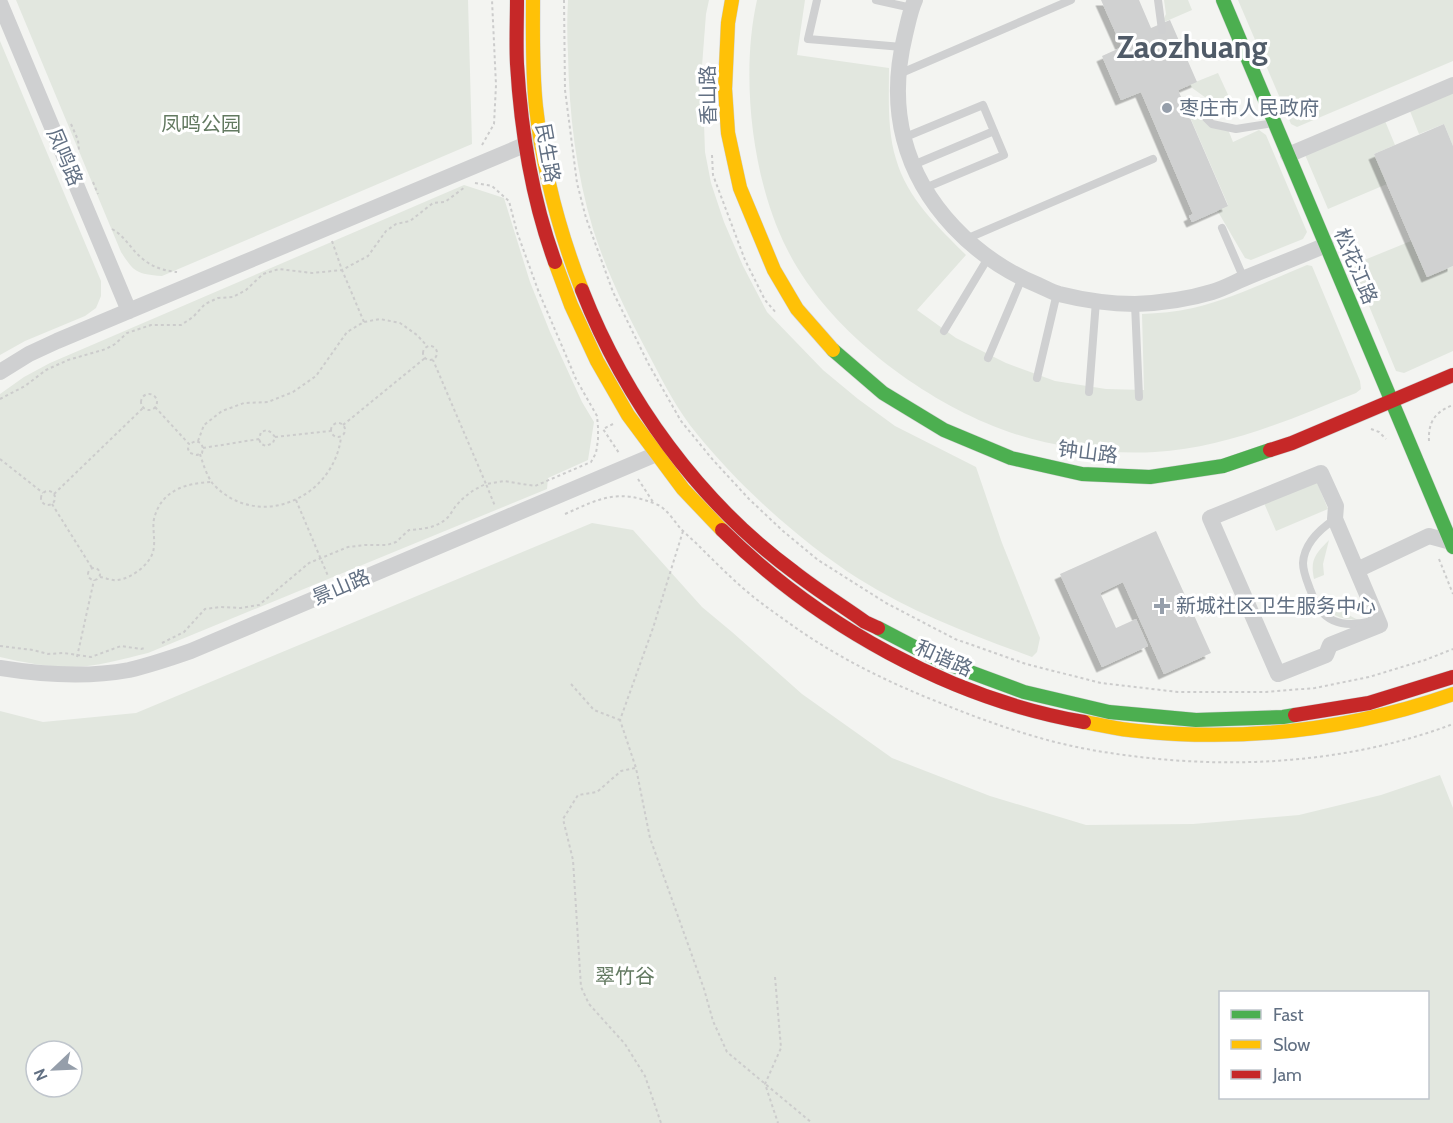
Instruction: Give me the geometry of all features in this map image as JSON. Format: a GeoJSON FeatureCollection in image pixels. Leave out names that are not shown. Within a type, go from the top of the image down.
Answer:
{"type":"FeatureCollection","features":[{"type":"Feature","properties":{"kind":"main road","name":"民生路"},"geometry":{"type":"LineString","coordinates":[[517,0],[519,81],[532,142],[551,190],[573,267],[586,301]]}},
{"type":"Feature","properties":{"kind":"main road","name":"民生路"},"geometry":{"type":"LineString","coordinates":[[533,0],[532,142],[535,194],[549,243],[572,308]]}},
{"type":"Feature","properties":{"kind":"main road","name":"香山路"},"geometry":{"type":"LineString","coordinates":[[732,0],[728,23],[724,89],[728,133],[740,188],[774,270]]}},
{"type":"Feature","properties":{"kind":"main road","name":"松花江路"},"geometry":{"type":"LineString","coordinates":[[1223,0],[1452,545]]}},
{"type":"Feature","properties":{"kind":"main road","name":"钟山路"},"geometry":{"type":"LineString","coordinates":[[774,270],[797,309],[831,348],[882,393],[944,430],[1011,458],[1082,474],[1150,477],[1223,466],[1292,443],[1453,375]]}},
{"type":"Feature","properties":{"kind":"main road","name":"和谐路"},"geometry":{"type":"LineString","coordinates":[[586,301],[616,363],[692,500],[722,532],[799,597],[840,626],[920,670],[1001,702],[1087,724],[1138,733],[1183,736],[1275,734],[1318,729],[1406,710],[1453,694]]}},
{"type":"Feature","properties":{"kind":"main road","name":"和谐路"},"geometry":{"type":"LineString","coordinates":[[572,308],[602,371],[628,415],[734,521],[771,555],[849,612],[927,656],[1005,686],[1090,709],[1140,717],[1183,720],[1274,718],[1316,714],[1402,695],[1453,677]]}},
{"type":"Feature","properties":{"kind":"street","name":"凤鸣路"},"geometry":{"type":"LineString","coordinates":[[0,3],[129,311]]}},
{"type":"Feature","properties":{"kind":"street"},"geometry":{"type":"LineString","coordinates":[[913,4],[898,74],[898,103],[903,138],[913,165],[943,216],[965,239],[988,258],[1022,278],[1058,293],[1096,301],[1135,304],[1170,301],[1212,292],[1326,245]]}},
{"type":"Feature","properties":{"kind":"street"},"geometry":{"type":"LineString","coordinates":[[1288,155],[1453,84]]}},
{"type":"Feature","properties":{"kind":"street"},"geometry":{"type":"LineString","coordinates":[[0,372],[39,349],[532,142]]}},
{"type":"Feature","properties":{"kind":"street","name":"景山路"},"geometry":{"type":"LineString","coordinates":[[0,668],[33,673],[101,674],[159,662],[191,651],[664,451]]}},
{"type":"Feature","properties":{"kind":"street"},"geometry":{"type":"LineString","coordinates":[[1321,473],[1336,506],[1335,519],[1357,570],[1380,625],[1330,645],[1326,655],[1278,674],[1210,518],[1321,473]]}},
{"type":"Feature","properties":{"kind":"street"},"geometry":{"type":"LineString","coordinates":[[1357,570],[1429,536],[1452,545]]}},
{"type":"Feature","properties":{"kind":"lane"},"geometry":{"type":"LineString","coordinates":[[817,0],[808,39],[902,47]]}},
{"type":"Feature","properties":{"kind":"lane"},"geometry":{"type":"LineString","coordinates":[[876,0],[913,4]]}},
{"type":"Feature","properties":{"kind":"lane"},"geometry":{"type":"LineString","coordinates":[[898,74],[1071,0]]}},
{"type":"Feature","properties":{"kind":"lane"},"geometry":{"type":"LineString","coordinates":[[1158,0],[1162,30]]}},
{"type":"Feature","properties":{"kind":"lane"},"geometry":{"type":"LineString","coordinates":[[903,138],[983,105],[1004,155],[925,188]]}},
{"type":"Feature","properties":{"kind":"lane"},"geometry":{"type":"LineString","coordinates":[[1195,107],[1212,124],[1236,129],[1274,123]]}},
{"type":"Feature","properties":{"kind":"lane"},"geometry":{"type":"LineString","coordinates":[[913,165],[994,131]]}},
{"type":"Feature","properties":{"kind":"lane"},"geometry":{"type":"LineString","coordinates":[[965,239],[1153,159]]}},
{"type":"Feature","properties":{"kind":"lane"},"geometry":{"type":"LineString","coordinates":[[1222,228],[1244,279]]}},
{"type":"Feature","properties":{"kind":"lane"},"geometry":{"type":"LineString","coordinates":[[944,331],[988,258]]}},
{"type":"Feature","properties":{"kind":"lane"},"geometry":{"type":"LineString","coordinates":[[988,358],[1022,278]]}},
{"type":"Feature","properties":{"kind":"lane"},"geometry":{"type":"LineString","coordinates":[[1037,378],[1058,293]]}},
{"type":"Feature","properties":{"kind":"lane"},"geometry":{"type":"LineString","coordinates":[[1089,392],[1096,301]]}},
{"type":"Feature","properties":{"kind":"lane"},"geometry":{"type":"LineString","coordinates":[[1135,304],[1139,397]]}},
{"type":"Feature","properties":{"kind":"lane"},"geometry":{"type":"LineString","coordinates":[[1335,519],[1316,535],[1306,548],[1303,562],[1304,574],[1319,609],[1331,621],[1357,625],[1377,620]]}},
{"type":"Feature","properties":{"kind":"path"},"geometry":{"type":"LineString","coordinates":[[476,149],[483,144],[494,124],[496,85],[492,0]]}},
{"type":"Feature","properties":{"kind":"path"},"geometry":{"type":"LineString","coordinates":[[564,0],[566,90],[577,183],[586,218],[613,292],[648,363],[681,421],[749,499],[818,560],[886,603],[955,639],[1026,664],[1101,683],[1178,692],[1266,692],[1315,688],[1370,676],[1453,649]]}},
{"type":"Feature","properties":{"kind":"path"},"geometry":{"type":"LineString","coordinates":[[71,124],[78,140],[81,159]]}},
{"type":"Feature","properties":{"kind":"path"},"geometry":{"type":"LineString","coordinates":[[713,175],[745,260],[765,300],[779,316]]}},
{"type":"Feature","properties":{"kind":"path"},"geometry":{"type":"LineString","coordinates":[[92,181],[99,200]]}},
{"type":"Feature","properties":{"kind":"path"},"geometry":{"type":"LineString","coordinates":[[0,399],[25,386],[46,370],[68,360],[106,349],[127,333],[151,325],[181,325],[206,304],[218,298],[233,297],[246,290],[263,274],[279,269],[312,273],[342,270],[368,256],[386,231],[410,221],[433,203],[445,202],[472,182],[492,186],[509,201],[517,232],[538,290],[576,379],[597,416],[598,440],[596,453],[591,462],[534,486],[504,481],[486,484],[466,496],[454,507],[447,519],[434,526],[409,530],[396,542],[387,545],[348,547],[309,563],[259,604],[241,608],[205,609],[184,632],[156,646]]}},
{"type":"Feature","properties":{"kind":"path"},"geometry":{"type":"LineString","coordinates":[[110,227],[120,233],[135,252],[152,267],[176,273]]}},
{"type":"Feature","properties":{"kind":"path"},"geometry":{"type":"LineString","coordinates":[[328,227],[342,270],[364,322]]}},
{"type":"Feature","properties":{"kind":"path"},"geometry":{"type":"LineString","coordinates":[[198,441],[204,425],[222,411],[244,403],[268,402],[292,392],[316,376],[347,332],[364,322],[380,319],[400,322],[437,351],[433,360]]}},
{"type":"Feature","properties":{"kind":"path"},"geometry":{"type":"LineString","coordinates":[[425,358],[423,353],[428,346]]}},
{"type":"Feature","properties":{"kind":"path"},"geometry":{"type":"LineString","coordinates":[[425,358],[433,360]]}},
{"type":"Feature","properties":{"kind":"path"},"geometry":{"type":"LineString","coordinates":[[343,425],[425,358]]}},
{"type":"Feature","properties":{"kind":"path"},"geometry":{"type":"LineString","coordinates":[[433,360],[501,520]]}},
{"type":"Feature","properties":{"kind":"path"},"geometry":{"type":"LineString","coordinates":[[143,408],[141,399],[144,395],[152,395],[155,398],[155,407],[189,444],[190,453],[195,456],[200,454],[203,448]]}},
{"type":"Feature","properties":{"kind":"path"},"geometry":{"type":"LineString","coordinates":[[1430,447],[1429,433],[1432,419],[1445,408],[1453,405]]}},
{"type":"Feature","properties":{"kind":"path"},"geometry":{"type":"LineString","coordinates":[[143,408],[148,410],[155,407]]}},
{"type":"Feature","properties":{"kind":"path"},"geometry":{"type":"LineString","coordinates":[[54,494],[143,408]]}},
{"type":"Feature","properties":{"kind":"path"},"geometry":{"type":"LineString","coordinates":[[341,437],[332,436],[330,431],[333,424],[343,425]]}},
{"type":"Feature","properties":{"kind":"path"},"geometry":{"type":"LineString","coordinates":[[200,454],[212,482],[231,498],[252,506],[279,506],[296,500],[313,490],[328,473],[340,448],[341,437],[345,430],[343,425]]}},
{"type":"Feature","properties":{"kind":"path"},"geometry":{"type":"LineString","coordinates":[[1367,428],[1379,432],[1387,439]]}},
{"type":"Feature","properties":{"kind":"path"},"geometry":{"type":"LineString","coordinates":[[267,430],[275,438],[273,443],[266,446],[261,444],[259,439],[261,432],[267,430]]}},
{"type":"Feature","properties":{"kind":"path"},"geometry":{"type":"LineString","coordinates":[[275,438],[330,431]]}},
{"type":"Feature","properties":{"kind":"path"},"geometry":{"type":"LineString","coordinates":[[203,448],[259,439]]}},
{"type":"Feature","properties":{"kind":"path"},"geometry":{"type":"LineString","coordinates":[[189,444],[198,441]]}},
{"type":"Feature","properties":{"kind":"path"},"geometry":{"type":"LineString","coordinates":[[198,441],[203,448]]}},
{"type":"Feature","properties":{"kind":"path"},"geometry":{"type":"LineString","coordinates":[[0,459],[43,493]]}},
{"type":"Feature","properties":{"kind":"path"},"geometry":{"type":"LineString","coordinates":[[94,580],[100,577],[117,581],[130,576],[144,566],[153,552],[154,520],[160,505],[169,493],[199,483],[212,482]]}},
{"type":"Feature","properties":{"kind":"path"},"geometry":{"type":"LineString","coordinates":[[52,504],[43,503],[40,499],[47,491],[54,494]]}},
{"type":"Feature","properties":{"kind":"path"},"geometry":{"type":"LineString","coordinates":[[52,504],[55,500],[54,494]]}},
{"type":"Feature","properties":{"kind":"path"},"geometry":{"type":"LineString","coordinates":[[296,500],[334,590]]}},
{"type":"Feature","properties":{"kind":"path"},"geometry":{"type":"LineString","coordinates":[[52,504],[92,568]]}},
{"type":"Feature","properties":{"kind":"path"},"geometry":{"type":"LineString","coordinates":[[683,531],[653,627],[620,720],[636,768],[650,838],[704,989],[713,1021],[727,1052],[812,1123]]}},
{"type":"Feature","properties":{"kind":"path"},"geometry":{"type":"LineString","coordinates":[[1429,536],[1453,594]]}},
{"type":"Feature","properties":{"kind":"path"},"geometry":{"type":"LineString","coordinates":[[92,568],[96,567],[100,570],[100,577]]}},
{"type":"Feature","properties":{"kind":"path"},"geometry":{"type":"LineString","coordinates":[[92,568],[88,575],[94,580]]}},
{"type":"Feature","properties":{"kind":"path"},"geometry":{"type":"LineString","coordinates":[[72,675],[94,580]]}},
{"type":"Feature","properties":{"kind":"path"},"geometry":{"type":"LineString","coordinates":[[0,646],[48,654],[64,653],[91,657],[121,646],[148,648]]}},
{"type":"Feature","properties":{"kind":"path"},"geometry":{"type":"LineString","coordinates":[[571,684],[594,710],[620,720]]}},
{"type":"Feature","properties":{"kind":"path"},"geometry":{"type":"LineString","coordinates":[[636,768],[621,771],[597,792],[578,795],[563,819],[573,860],[581,987],[589,1004],[625,1044],[645,1076],[662,1123]]}},
{"type":"Feature","properties":{"kind":"path"},"geometry":{"type":"LineString","coordinates":[[774,977],[781,1048],[765,1084],[778,1123]]}},
{"type":"Feature","properties":{"kind":"green space","name":"凤鸣公园"},"geometry":{"type":"Polygon","coordinates":[[[16,0],[468,0],[472,144],[162,276],[141,273],[129,264],[121,252],[16,0]]]}},
{"type":"Feature","properties":{"kind":"green space"},"geometry":{"type":"Polygon","coordinates":[[[568,0],[709,0],[702,66],[705,152],[711,183],[724,222],[743,266],[767,312],[823,370],[895,426],[976,467],[1002,543],[1040,638],[1037,652],[1032,657],[922,613],[879,591],[837,564],[794,531],[752,494],[714,454],[684,416],[618,294],[587,208],[572,121],[567,40],[568,0]]]}},
{"type":"Feature","properties":{"kind":"green space"},"geometry":{"type":"Polygon","coordinates":[[[757,0],[805,0],[797,55],[889,68],[891,137],[901,173],[925,211],[966,255],[917,310],[956,338],[1006,363],[1055,381],[1106,389],[1144,390],[1142,314],[1161,313],[1208,304],[1307,265],[1312,266],[1360,381],[1361,389],[1307,413],[1258,431],[1207,445],[1134,453],[1069,447],[1005,431],[928,393],[872,352],[823,304],[803,277],[775,222],[765,192],[752,127],[750,61],[757,0]]]}},
{"type":"Feature","properties":{"kind":"green space"},"geometry":{"type":"Polygon","coordinates":[[[1164,0],[1188,0],[1192,10],[1162,23],[1166,14],[1164,0]]]}},
{"type":"Feature","properties":{"kind":"green space"},"geometry":{"type":"Polygon","coordinates":[[[1238,0],[1453,0],[1453,61],[1297,127],[1291,124],[1238,0]]]}},
{"type":"Feature","properties":{"kind":"green space"},"geometry":{"type":"Polygon","coordinates":[[[0,41],[101,281],[101,296],[96,308],[85,316],[25,341],[0,355],[0,41]]]}},
{"type":"Feature","properties":{"kind":"green space"},"geometry":{"type":"Polygon","coordinates":[[[1218,73],[1235,110],[1220,108],[1188,85],[1218,73]]]}},
{"type":"Feature","properties":{"kind":"green space"},"geometry":{"type":"Polygon","coordinates":[[[1453,87],[1453,146],[1444,124],[1419,134],[1408,106],[1453,87]]]}},
{"type":"Feature","properties":{"kind":"green space"},"geometry":{"type":"Polygon","coordinates":[[[1189,115],[1227,127],[1233,142],[1259,130],[1266,135],[1307,232],[1303,239],[1251,260],[1245,258],[1217,210],[1228,205],[1189,115]]]}},
{"type":"Feature","properties":{"kind":"green space"},"geometry":{"type":"Polygon","coordinates":[[[1383,116],[1395,145],[1374,154],[1387,184],[1328,209],[1303,150],[1383,116]]]}},
{"type":"Feature","properties":{"kind":"green space"},"geometry":{"type":"Polygon","coordinates":[[[464,185],[504,198],[530,282],[550,332],[582,402],[594,422],[588,460],[548,478],[547,489],[148,653],[80,667],[35,664],[0,657],[0,394],[24,377],[50,363],[464,185]]]}},
{"type":"Feature","properties":{"kind":"green space"},"geometry":{"type":"Polygon","coordinates":[[[1411,241],[1427,277],[1453,266],[1453,351],[1404,373],[1396,371],[1352,265],[1411,241]]]}},
{"type":"Feature","properties":{"kind":"green space"},"geometry":{"type":"Polygon","coordinates":[[[1316,480],[1328,509],[1276,531],[1264,503],[1316,480]]]}},
{"type":"Feature","properties":{"kind":"green space","name":"翠竹谷"},"geometry":{"type":"Polygon","coordinates":[[[592,523],[633,530],[702,607],[802,694],[892,758],[990,796],[1086,825],[1193,824],[1299,815],[1381,795],[1440,775],[1453,808],[1453,1123],[0,1123],[0,711],[43,722],[136,713],[592,523]]]}},
{"type":"Feature","properties":{"kind":"green space"},"geometry":{"type":"Polygon","coordinates":[[[1329,540],[1323,564],[1324,575],[1314,579],[1313,562],[1320,549],[1329,540]]]}},
{"type":"Feature","properties":{"kind":"green space"},"geometry":{"type":"Polygon","coordinates":[[[1335,601],[1346,613],[1359,620],[1340,617],[1323,606],[1335,601]]]}},
{"type":"Feature","properties":{"kind":"building","name":"枣庄市人民政府"},"geometry":{"type":"Polygon","coordinates":[[[1101,0],[1139,0],[1151,28],[1170,20],[1197,82],[1178,90],[1228,206],[1192,222],[1189,216],[1193,214],[1141,92],[1121,100],[1102,56],[1122,47],[1101,0]]]}},
{"type":"Feature","properties":{"kind":"building"},"geometry":{"type":"Polygon","coordinates":[[[1444,124],[1453,146],[1453,266],[1427,277],[1374,154],[1444,124]]]}},
{"type":"Feature","properties":{"kind":"building","name":"新城社区卫生服务中心"},"geometry":{"type":"Polygon","coordinates":[[[1156,531],[1211,653],[1164,674],[1123,582],[1100,593],[1116,628],[1136,619],[1148,646],[1102,667],[1060,574],[1156,531]]]}},
{"type":"Feature","properties":{"kind":"traffic: fast"},"geometry":{"type":"LineString","coordinates":[[1223,0],[1453,547]]}},
{"type":"Feature","properties":{"kind":"traffic: fast"},"geometry":{"type":"LineString","coordinates":[[833,350],[883,393],[944,430],[1011,458],[1082,474],[1150,477],[1223,466],[1270,450]]}},
{"type":"Feature","properties":{"kind":"traffic: fast"},"geometry":{"type":"LineString","coordinates":[[878,628],[943,662],[1024,692],[1109,712],[1196,720],[1295,715]]}},
{"type":"Feature","properties":{"kind":"traffic: slow"},"geometry":{"type":"LineString","coordinates":[[533,0],[534,80],[543,154],[559,223],[582,290]]}},
{"type":"Feature","properties":{"kind":"traffic: slow"},"geometry":{"type":"LineString","coordinates":[[732,0],[728,23],[725,89],[728,133],[740,188],[774,270],[797,309],[833,350]]}},
{"type":"Feature","properties":{"kind":"traffic: slow"},"geometry":{"type":"LineString","coordinates":[[555,262],[571,305],[597,361],[628,415],[683,489],[722,530]]}},
{"type":"Feature","properties":{"kind":"traffic: slow"},"geometry":{"type":"LineString","coordinates":[[1084,722],[1124,730],[1179,734],[1258,734],[1376,717],[1453,694]]}},
{"type":"Feature","properties":{"kind":"traffic: jam"},"geometry":{"type":"LineString","coordinates":[[517,0],[517,64],[521,114],[534,189],[555,262]]}},
{"type":"Feature","properties":{"kind":"traffic: jam"},"geometry":{"type":"LineString","coordinates":[[582,290],[620,371],[668,446],[697,481],[759,544],[820,591],[865,622],[878,628]]}},
{"type":"Feature","properties":{"kind":"traffic: jam"},"geometry":{"type":"LineString","coordinates":[[1270,450],[1292,443],[1453,375]]}},
{"type":"Feature","properties":{"kind":"traffic: jam"},"geometry":{"type":"LineString","coordinates":[[722,530],[800,597],[889,653],[985,696],[1034,711],[1084,722]]}},
{"type":"Feature","properties":{"kind":"traffic: jam"},"geometry":{"type":"LineString","coordinates":[[1295,715],[1369,703],[1453,677]]}},
{"type":"Feature","properties":{"kind":"place","name":"枣庄市人民政府"},"geometry":{"type":"Point","coordinates":[1167,108]}},
{"type":"Feature","properties":{"kind":"place","name":"新城社区卫生服务中心"},"geometry":{"type":"Point","coordinates":[1162,606]}},
{"type":"Feature","properties":{"kind":"district","name":"Zaozhuang"},"geometry":{"type":"Point","coordinates":[1192,47]}}]}
